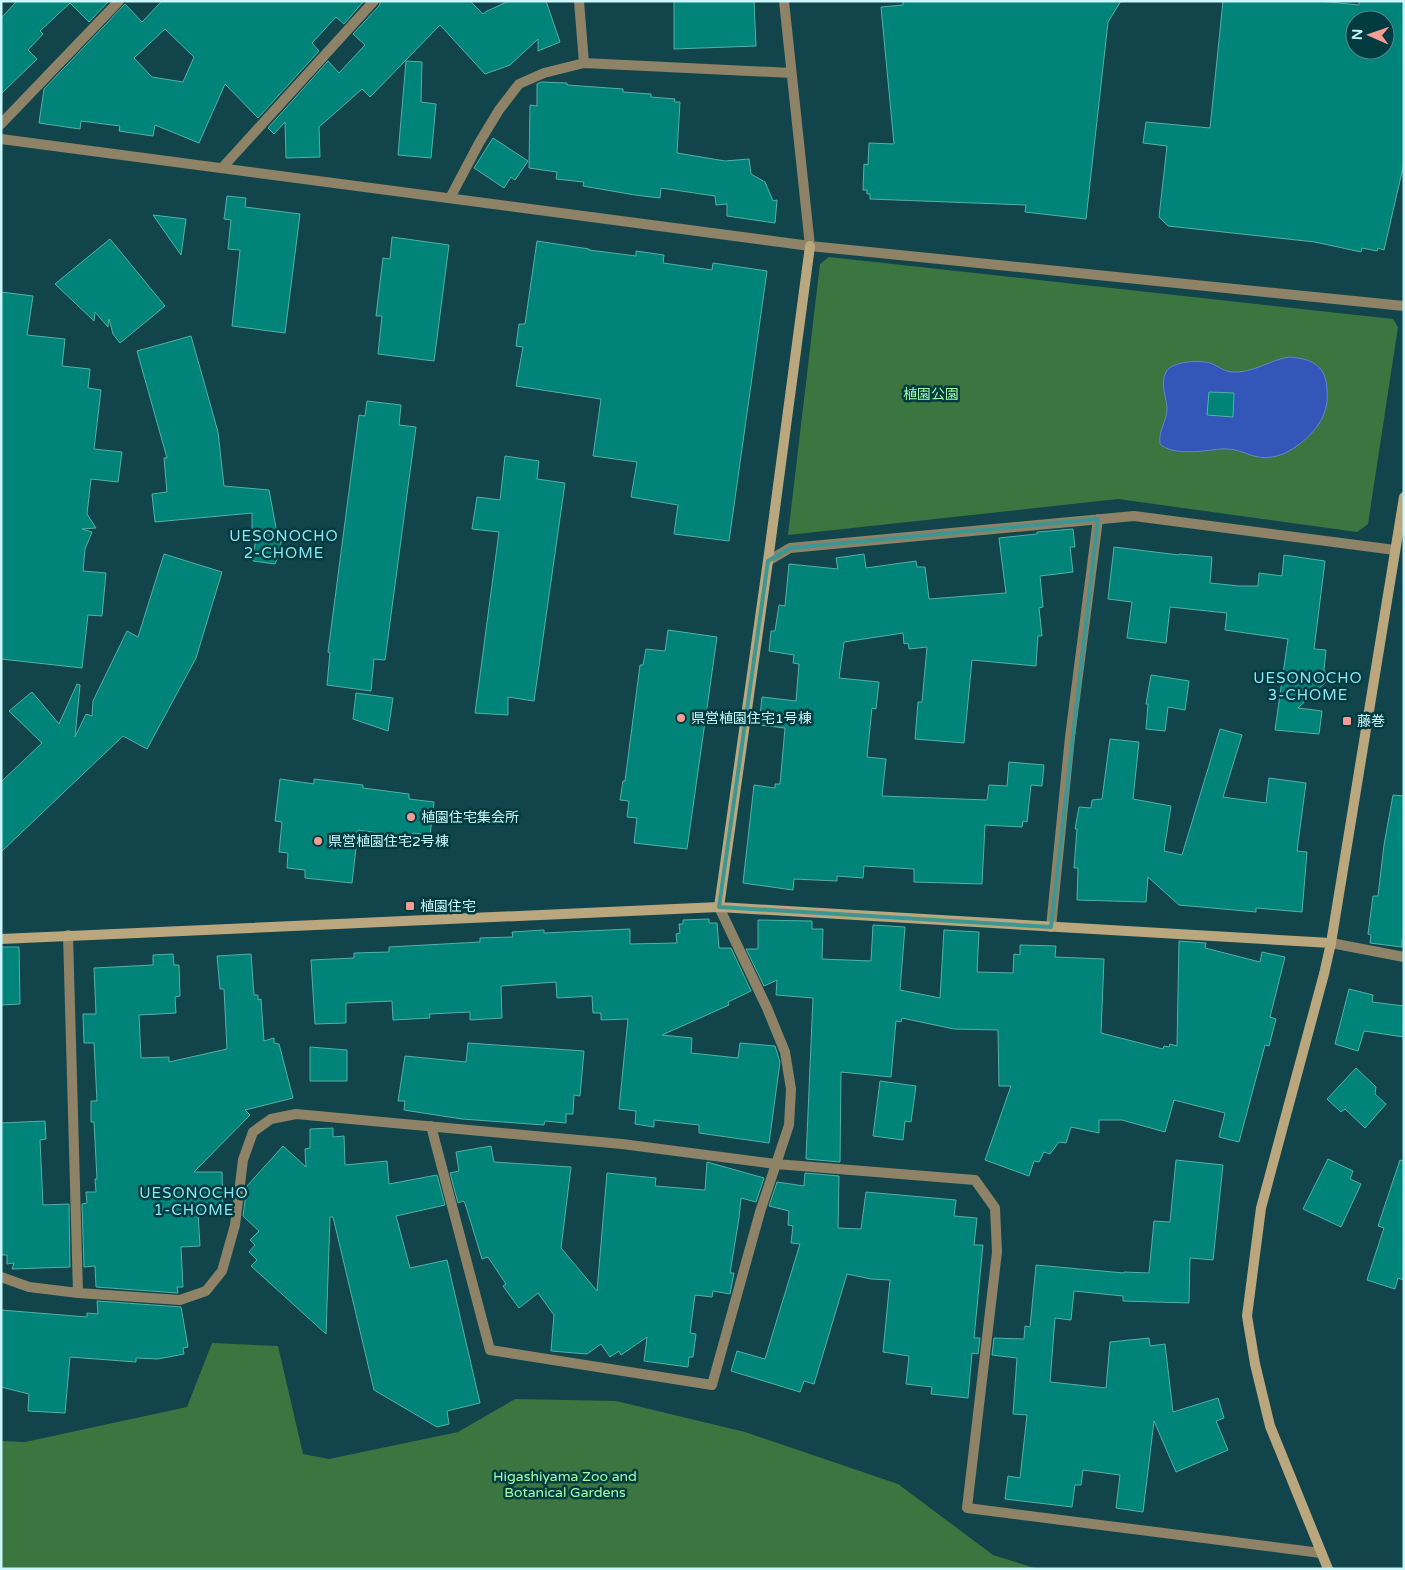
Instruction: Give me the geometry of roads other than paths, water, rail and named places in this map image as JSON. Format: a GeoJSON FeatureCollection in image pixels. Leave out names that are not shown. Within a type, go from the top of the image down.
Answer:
{"type":"FeatureCollection","features":[{"type":"Feature","properties":{"kind":"street"},"geometry":{"type":"LineString","coordinates":[[1,124],[119,1]]}},
{"type":"Feature","properties":{"kind":"street"},"geometry":{"type":"LineString","coordinates":[[222,168],[374,1]]}},
{"type":"Feature","properties":{"kind":"street"},"geometry":{"type":"LineString","coordinates":[[579,1],[584,63]]}},
{"type":"Feature","properties":{"kind":"street"},"geometry":{"type":"LineString","coordinates":[[431,1126],[490,1350],[712,1385],[760,1212],[789,1125],[791,1090],[785,1052],[767,1008],[719,907],[810,246],[784,1]]}},
{"type":"Feature","properties":{"kind":"street"},"geometry":{"type":"LineString","coordinates":[[450,198],[478,143],[499,110],[519,84],[544,73],[584,63],[791,72]]}},
{"type":"Feature","properties":{"kind":"street"},"geometry":{"type":"LineString","coordinates":[[1,139],[810,246],[1404,306]]}},
{"type":"Feature","properties":{"kind":"street"},"geometry":{"type":"LineString","coordinates":[[1328,1569],[1270,1426],[1255,1364],[1247,1316],[1261,1208],[1331,943],[1404,497]]}},
{"type":"Feature","properties":{"kind":"street"},"geometry":{"type":"LineString","coordinates":[[768,561],[790,548],[1134,516],[1395,550]]}},
{"type":"Feature","properties":{"kind":"street"},"geometry":{"type":"LineString","coordinates":[[1050,927],[1070,737],[1098,519]]}},
{"type":"Feature","properties":{"kind":"street"},"geometry":{"type":"LineString","coordinates":[[1,939],[719,907],[1331,943],[1404,957]]}},
{"type":"Feature","properties":{"kind":"street"},"geometry":{"type":"LineString","coordinates":[[68,935],[78,1293]]}},
{"type":"Feature","properties":{"kind":"street"},"geometry":{"type":"LineString","coordinates":[[1,1277],[29,1287],[78,1293],[180,1300],[206,1291],[222,1271],[235,1226],[243,1160],[253,1132],[271,1119],[296,1114],[622,1144],[776,1164],[975,1180],[995,1208],[997,1252],[967,1508],[1322,1553]]}},
{"type":"Feature","properties":{"kind":"water"},"geometry":{"type":"Polygon","coordinates":[[[1290,357],[1307,360],[1321,369],[1326,381],[1327,405],[1315,429],[1290,451],[1264,458],[1229,449],[1172,450],[1160,444],[1160,434],[1167,412],[1163,381],[1169,368],[1186,362],[1199,362],[1210,363],[1229,372],[1238,372],[1252,370],[1290,357]]]}},
{"type":"Feature","properties":{"kind":"place","name":"県営植園住宅1号棟"},"geometry":{"type":"Point","coordinates":[681,718]}},
{"type":"Feature","properties":{"kind":"place","name":"藤巻"},"geometry":{"type":"Point","coordinates":[1347,721]}},
{"type":"Feature","properties":{"kind":"place","name":"植園住宅集会所"},"geometry":{"type":"Point","coordinates":[411,817]}},
{"type":"Feature","properties":{"kind":"place","name":"県営植園住宅2号棟"},"geometry":{"type":"Point","coordinates":[318,841]}},
{"type":"Feature","properties":{"kind":"place","name":"植園住宅"},"geometry":{"type":"Point","coordinates":[410,906]}},
{"type":"Feature","properties":{"kind":"district","name":"UESONOCHO 2-CHOME"},"geometry":{"type":"Point","coordinates":[284,544]}},
{"type":"Feature","properties":{"kind":"district","name":"UESONOCHO 3-CHOME"},"geometry":{"type":"Point","coordinates":[1308,686]}},
{"type":"Feature","properties":{"kind":"district","name":"UESONOCHO 1-CHOME"},"geometry":{"type":"Point","coordinates":[194,1202]}},
{"type":"Feature","properties":{"kind":"park label","name":"植園公園"},"geometry":{"type":"Point","coordinates":[931,394]}},
{"type":"Feature","properties":{"kind":"park label","name":"Higashiyama Zoo and Botanical Gardens"},"geometry":{"type":"Point","coordinates":[565,1484]}}]}
